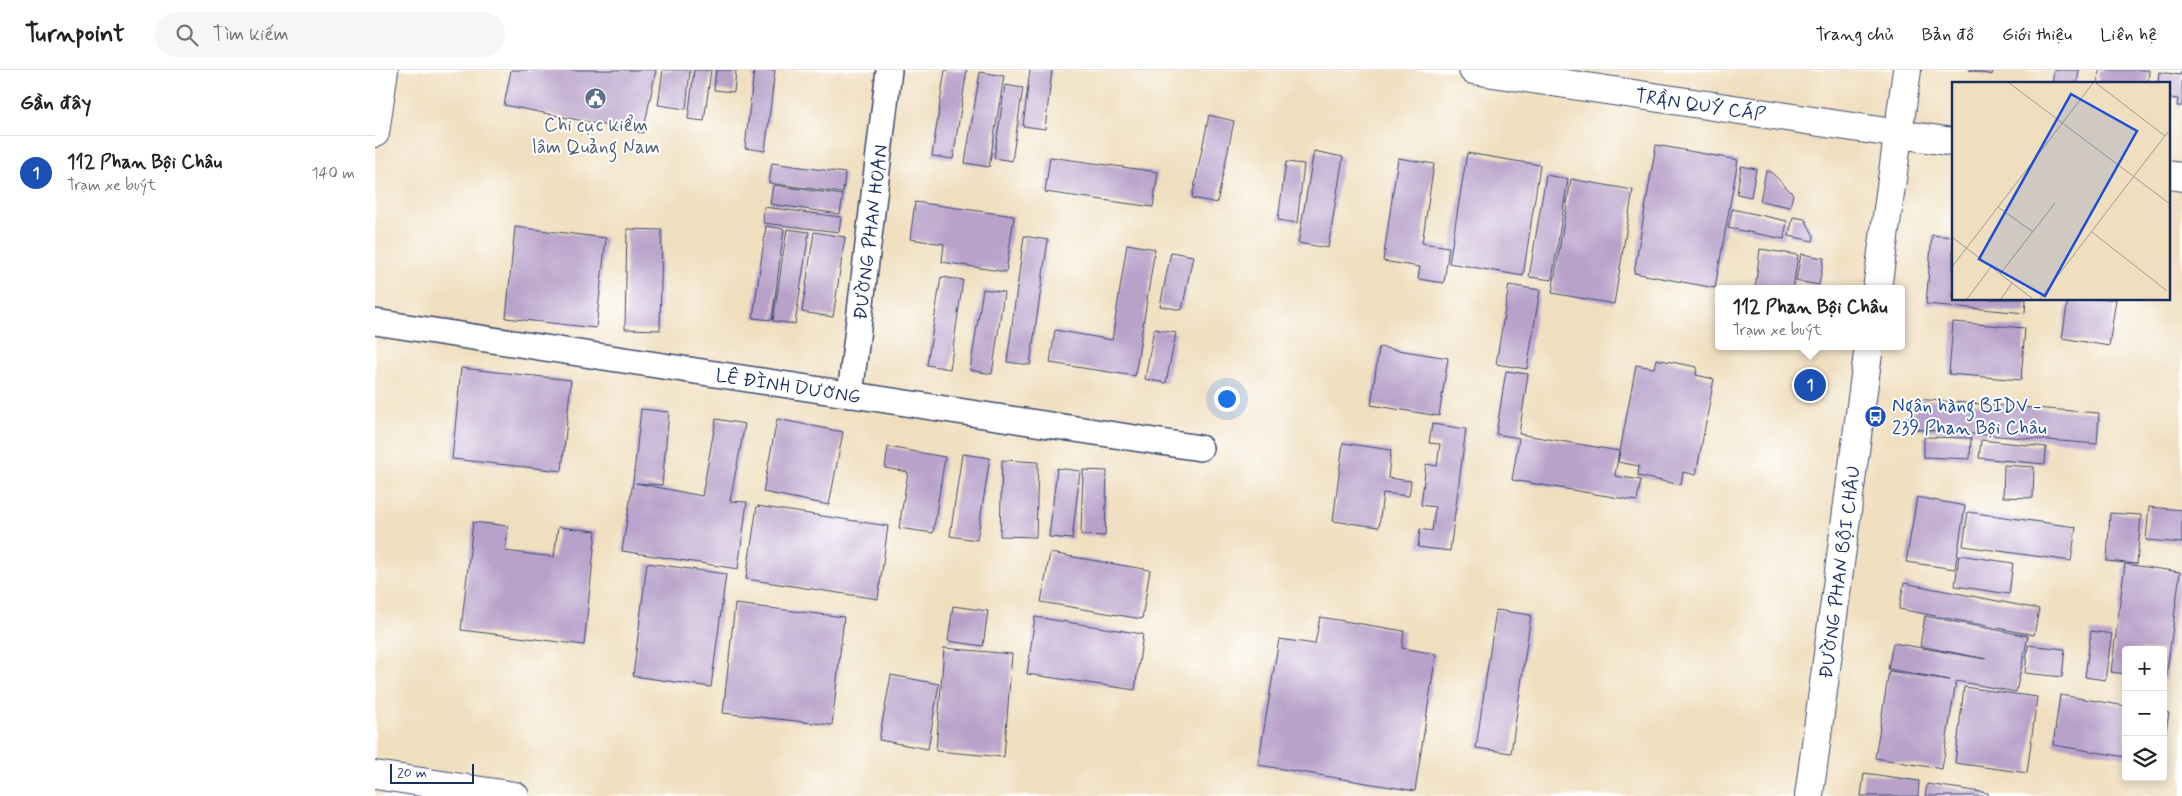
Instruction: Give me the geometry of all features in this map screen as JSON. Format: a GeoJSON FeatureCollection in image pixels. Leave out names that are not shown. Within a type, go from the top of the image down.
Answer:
{"type":"FeatureCollection","features":[{"type":"Feature","properties":{"kind":"main road"},"geometry":{"type":"LineString","coordinates":[[375,133],[384,70]]}},
{"type":"Feature","properties":{"kind":"main road","name":"TRẦN QUÝ CÁP"},"geometry":{"type":"LineString","coordinates":[[1473,70],[1952,142]]}},
{"type":"Feature","properties":{"kind":"main road"},"geometry":{"type":"LineString","coordinates":[[1878,285],[1907,70]]}},
{"type":"Feature","properties":{"kind":"main road"},"geometry":{"type":"LineString","coordinates":[[2169,175],[2182,177]]}},
{"type":"Feature","properties":{"kind":"main road","name":"ĐƯỜNG PHAN BỘI CHÂU"},"geometry":{"type":"LineString","coordinates":[[1809,796],[1868,350]]}},
{"type":"Feature","properties":{"kind":"main road"},"geometry":{"type":"LineString","coordinates":[[375,775],[515,796]]}},
{"type":"Feature","properties":{"kind":"street","name":"ĐƯỜNG PHAN HOAN"},"geometry":{"type":"LineString","coordinates":[[851,395],[889,70]]}},
{"type":"Feature","properties":{"kind":"street","name":"LÊ ĐÌNH DƯƠNG"},"geometry":{"type":"LineString","coordinates":[[375,322],[1200,448]]}},
{"type":"Feature","properties":{"kind":"building"},"geometry":{"type":"Polygon","coordinates":[[[511,70],[656,70],[643,133],[504,105],[511,70]]]}},
{"type":"Feature","properties":{"kind":"building"},"geometry":{"type":"Polygon","coordinates":[[[663,70],[690,70],[686,109],[658,105],[663,70]]]}},
{"type":"Feature","properties":{"kind":"building"},"geometry":{"type":"Polygon","coordinates":[[[694,70],[711,70],[704,121],[688,119],[694,70]]]}},
{"type":"Feature","properties":{"kind":"building"},"geometry":{"type":"Polygon","coordinates":[[[716,70],[736,70],[734,92],[714,90],[716,70]]]}},
{"type":"Feature","properties":{"kind":"building"},"geometry":{"type":"Polygon","coordinates":[[[754,70],[775,70],[765,151],[745,148],[754,70]]]}},
{"type":"Feature","properties":{"kind":"building"},"geometry":{"type":"Polygon","coordinates":[[[945,70],[967,70],[953,159],[932,156],[945,70]]]}},
{"type":"Feature","properties":{"kind":"building"},"geometry":{"type":"Polygon","coordinates":[[[1030,70],[1052,70],[1045,129],[1023,126],[1030,70]]]}},
{"type":"Feature","properties":{"kind":"building"},"geometry":{"type":"Polygon","coordinates":[[[1969,70],[1993,70],[1992,75],[1969,70]]]}},
{"type":"Feature","properties":{"kind":"building"},"geometry":{"type":"Polygon","coordinates":[[[2054,70],[2079,70],[2077,82],[2052,82],[2054,70]]]}},
{"type":"Feature","properties":{"kind":"building"},"geometry":{"type":"Polygon","coordinates":[[[2099,70],[2149,70],[2148,82],[2098,82],[2099,70]]]}},
{"type":"Feature","properties":{"kind":"building"},"geometry":{"type":"Polygon","coordinates":[[[2182,71],[2182,106],[2177,106],[2178,99],[2169,98],[2169,82],[2158,82],[2159,72],[2180,75],[2182,71]]]}},
{"type":"Feature","properties":{"kind":"building"},"geometry":{"type":"Polygon","coordinates":[[[980,72],[1004,76],[989,167],[965,163],[980,72]]]}},
{"type":"Feature","properties":{"kind":"building"},"geometry":{"type":"Polygon","coordinates":[[[1005,85],[1023,88],[1012,161],[994,158],[1005,85]]]}},
{"type":"Feature","properties":{"kind":"building"},"geometry":{"type":"Polygon","coordinates":[[[1209,115],[1234,121],[1217,203],[1192,198],[1209,115]]]}},
{"type":"Feature","properties":{"kind":"building"},"geometry":{"type":"Polygon","coordinates":[[[1656,145],[1738,160],[1715,288],[1634,273],[1656,145]]]}},
{"type":"Feature","properties":{"kind":"building"},"geometry":{"type":"Polygon","coordinates":[[[1314,151],[1343,157],[1328,248],[1298,243],[1314,151]]]}},
{"type":"Feature","properties":{"kind":"building"},"geometry":{"type":"Polygon","coordinates":[[[1467,153],[1540,165],[1523,276],[1449,263],[1467,153]]]}},
{"type":"Feature","properties":{"kind":"building"},"geometry":{"type":"Polygon","coordinates":[[[1050,157],[1158,172],[1153,207],[1045,192],[1050,157]]]}},
{"type":"Feature","properties":{"kind":"building"},"geometry":{"type":"Polygon","coordinates":[[[1398,158],[1434,164],[1422,243],[1449,247],[1444,283],[1418,279],[1420,267],[1383,261],[1398,158]]]}},
{"type":"Feature","properties":{"kind":"building"},"geometry":{"type":"Polygon","coordinates":[[[1286,162],[1304,164],[1297,223],[1278,220],[1286,162]]]}},
{"type":"Feature","properties":{"kind":"building"},"geometry":{"type":"Polygon","coordinates":[[[772,163],[845,173],[843,193],[769,183],[772,163]]]}},
{"type":"Feature","properties":{"kind":"building"},"geometry":{"type":"Polygon","coordinates":[[[1741,166],[1756,169],[1751,197],[1737,194],[1741,166]]]}},
{"type":"Feature","properties":{"kind":"building"},"geometry":{"type":"Polygon","coordinates":[[[1766,171],[1771,172],[1793,194],[1790,207],[1760,201],[1766,171]]]}},
{"type":"Feature","properties":{"kind":"building"},"geometry":{"type":"Polygon","coordinates":[[[1546,175],[1568,179],[1552,280],[1529,277],[1546,175]]]}},
{"type":"Feature","properties":{"kind":"building"},"geometry":{"type":"Polygon","coordinates":[[[1571,179],[1633,190],[1614,304],[1552,293],[1571,179]]]}},
{"type":"Feature","properties":{"kind":"building"},"geometry":{"type":"Polygon","coordinates":[[[773,185],[843,195],[840,214],[770,204],[773,185]]]}},
{"type":"Feature","properties":{"kind":"building"},"geometry":{"type":"Polygon","coordinates":[[[915,202],[1014,216],[1006,272],[942,262],[944,244],[910,239],[915,202]]]}},
{"type":"Feature","properties":{"kind":"building"},"geometry":{"type":"Polygon","coordinates":[[[764,207],[841,217],[839,232],[763,223],[764,207]]]}},
{"type":"Feature","properties":{"kind":"building"},"geometry":{"type":"Polygon","coordinates":[[[1732,209],[1787,221],[1784,239],[1728,228],[1732,209]]]}},
{"type":"Feature","properties":{"kind":"building"},"geometry":{"type":"Polygon","coordinates":[[[1793,217],[1805,219],[1814,236],[1813,241],[1789,236],[1793,217]]]}},
{"type":"Feature","properties":{"kind":"building"},"geometry":{"type":"Polygon","coordinates":[[[766,226],[784,229],[772,320],[753,318],[766,226]]]}},
{"type":"Feature","properties":{"kind":"building"},"geometry":{"type":"Polygon","coordinates":[[[515,227],[606,238],[596,328],[506,318],[515,227]]]}},
{"type":"Feature","properties":{"kind":"building"},"geometry":{"type":"Polygon","coordinates":[[[627,229],[662,230],[660,330],[625,329],[627,229]]]}},
{"type":"Feature","properties":{"kind":"building"},"geometry":{"type":"Polygon","coordinates":[[[787,229],[809,232],[795,324],[773,321],[787,229]]]}},
{"type":"Feature","properties":{"kind":"building"},"geometry":{"type":"Polygon","coordinates":[[[814,232],[845,237],[833,317],[802,312],[814,232]]]}},
{"type":"Feature","properties":{"kind":"building"},"geometry":{"type":"Polygon","coordinates":[[[1932,235],[1952,237],[1952,300],[2026,300],[2025,313],[1926,304],[1932,235]]]}},
{"type":"Feature","properties":{"kind":"building"},"geometry":{"type":"Polygon","coordinates":[[[1024,236],[1048,240],[1030,365],[1007,362],[1024,236]]]}},
{"type":"Feature","properties":{"kind":"building"},"geometry":{"type":"Polygon","coordinates":[[[1127,244],[1155,249],[1135,376],[1050,363],[1055,330],[1112,340],[1127,244]]]}},
{"type":"Feature","properties":{"kind":"building"},"geometry":{"type":"Polygon","coordinates":[[[1760,249],[1798,255],[1794,285],[1756,285],[1760,249]]]}},
{"type":"Feature","properties":{"kind":"building"},"geometry":{"type":"Polygon","coordinates":[[[1171,252],[1193,256],[1182,310],[1160,306],[1171,252]]]}},
{"type":"Feature","properties":{"kind":"building"},"geometry":{"type":"Polygon","coordinates":[[[1801,254],[1824,258],[1819,285],[1796,281],[1801,254]]]}},
{"type":"Feature","properties":{"kind":"building"},"geometry":{"type":"Polygon","coordinates":[[[941,277],[963,280],[950,369],[927,365],[941,277]]]}},
{"type":"Feature","properties":{"kind":"building"},"geometry":{"type":"Polygon","coordinates":[[[1509,285],[1540,290],[1527,369],[1496,364],[1509,285]]]}},
{"type":"Feature","properties":{"kind":"building"},"geometry":{"type":"Polygon","coordinates":[[[983,289],[1004,292],[992,374],[970,370],[983,289]]]}},
{"type":"Feature","properties":{"kind":"building"},"geometry":{"type":"Polygon","coordinates":[[[2068,300],[2116,300],[2109,346],[2062,338],[2068,300]]]}},
{"type":"Feature","properties":{"kind":"building"},"geometry":{"type":"Polygon","coordinates":[[[1953,322],[2025,328],[2021,380],[1949,374],[1953,322]]]}},
{"type":"Feature","properties":{"kind":"building"},"geometry":{"type":"Polygon","coordinates":[[[1154,329],[1176,333],[1166,383],[1145,379],[1154,329]]]}},
{"type":"Feature","properties":{"kind":"building"},"geometry":{"type":"Polygon","coordinates":[[[1379,347],[1448,358],[1439,416],[1371,405],[1379,347]]]}},
{"type":"Feature","properties":{"kind":"building"},"geometry":{"type":"Polygon","coordinates":[[[1656,359],[1697,367],[1696,375],[1714,379],[1696,475],[1683,472],[1681,485],[1638,476],[1639,466],[1618,462],[1636,365],[1654,368],[1656,359]]]}},
{"type":"Feature","properties":{"kind":"building"},"geometry":{"type":"Polygon","coordinates":[[[461,368],[571,380],[562,471],[452,459],[461,368]]]}},
{"type":"Feature","properties":{"kind":"building"},"geometry":{"type":"Polygon","coordinates":[[[1506,371],[1528,374],[1519,434],[1619,451],[1615,476],[1641,480],[1637,501],[1512,480],[1519,438],[1496,434],[1506,371]]]}},
{"type":"Feature","properties":{"kind":"building"},"geometry":{"type":"Polygon","coordinates":[[[1915,399],[2099,413],[2097,444],[1913,429],[1915,399]]]}},
{"type":"Feature","properties":{"kind":"building"},"geometry":{"type":"Polygon","coordinates":[[[641,409],[669,412],[662,485],[636,483],[702,496],[716,419],[745,424],[730,501],[747,502],[738,569],[622,551],[633,482],[641,409]]]}},
{"type":"Feature","properties":{"kind":"building"},"geometry":{"type":"Polygon","coordinates":[[[777,419],[843,432],[829,505],[763,492],[777,419]]]}},
{"type":"Feature","properties":{"kind":"building"},"geometry":{"type":"Polygon","coordinates":[[[1432,424],[1466,429],[1450,551],[1418,547],[1420,529],[1432,531],[1435,507],[1421,505],[1426,464],[1437,466],[1440,444],[1429,443],[1432,424]]]}},
{"type":"Feature","properties":{"kind":"building"},"geometry":{"type":"Polygon","coordinates":[[[1924,437],[1971,438],[1970,459],[1924,457],[1924,437]]]}},
{"type":"Feature","properties":{"kind":"building"},"geometry":{"type":"Polygon","coordinates":[[[1981,440],[2046,447],[2045,464],[1979,458],[1981,440]]]}},
{"type":"Feature","properties":{"kind":"building"},"geometry":{"type":"Polygon","coordinates":[[[1343,443],[1391,450],[1388,478],[1411,481],[1409,496],[1383,493],[1379,527],[1333,521],[1343,443]]]}},
{"type":"Feature","properties":{"kind":"building"},"geometry":{"type":"Polygon","coordinates":[[[888,447],[945,457],[933,533],[899,528],[908,472],[885,468],[888,447]]]}},
{"type":"Feature","properties":{"kind":"building"},"geometry":{"type":"Polygon","coordinates":[[[962,454],[990,458],[977,540],[950,536],[962,454]]]}},
{"type":"Feature","properties":{"kind":"building"},"geometry":{"type":"Polygon","coordinates":[[[1002,460],[1038,462],[1036,537],[1000,536],[1002,460]]]}},
{"type":"Feature","properties":{"kind":"building"},"geometry":{"type":"Polygon","coordinates":[[[2004,465],[2034,467],[2033,498],[2003,497],[2004,465]]]}},
{"type":"Feature","properties":{"kind":"building"},"geometry":{"type":"Polygon","coordinates":[[[1057,468],[1080,471],[1072,539],[1049,537],[1057,468]]]}},
{"type":"Feature","properties":{"kind":"building"},"geometry":{"type":"Polygon","coordinates":[[[1083,470],[1107,471],[1105,536],[1081,535],[1083,470]]]}},
{"type":"Feature","properties":{"kind":"building"},"geometry":{"type":"Polygon","coordinates":[[[1917,497],[1965,506],[1955,569],[1906,562],[1917,497]]]}},
{"type":"Feature","properties":{"kind":"building"},"geometry":{"type":"Polygon","coordinates":[[[757,506],[888,526],[878,599],[746,579],[757,506]]]}},
{"type":"Feature","properties":{"kind":"building"},"geometry":{"type":"Polygon","coordinates":[[[2149,507],[2182,510],[2182,543],[2146,540],[2149,507]]]}},
{"type":"Feature","properties":{"kind":"building"},"geometry":{"type":"Polygon","coordinates":[[[1968,512],[2076,527],[2071,561],[1963,546],[1968,512]]]}},
{"type":"Feature","properties":{"kind":"building"},"geometry":{"type":"Polygon","coordinates":[[[2110,513],[2141,515],[2137,564],[2107,561],[2110,513]]]}},
{"type":"Feature","properties":{"kind":"building"},"geometry":{"type":"Polygon","coordinates":[[[473,522],[508,526],[505,551],[554,557],[558,527],[596,531],[584,645],[461,630],[473,522]]]}},
{"type":"Feature","properties":{"kind":"building"},"geometry":{"type":"Polygon","coordinates":[[[1050,553],[1150,570],[1142,619],[1041,602],[1050,553]]]}},
{"type":"Feature","properties":{"kind":"building"},"geometry":{"type":"Polygon","coordinates":[[[1959,555],[2013,563],[2009,594],[1955,586],[1959,555]]]}},
{"type":"Feature","properties":{"kind":"building"},"geometry":{"type":"Polygon","coordinates":[[[647,563],[726,574],[711,687],[633,676],[647,563]]]}},
{"type":"Feature","properties":{"kind":"building"},"geometry":{"type":"Polygon","coordinates":[[[2125,564],[2180,572],[2167,672],[2167,646],[2122,646],[2122,673],[2111,672],[2125,564]]]}},
{"type":"Feature","properties":{"kind":"building"},"geometry":{"type":"Polygon","coordinates":[[[1904,583],[2039,609],[2034,635],[1899,609],[1904,583]]]}},
{"type":"Feature","properties":{"kind":"building"},"geometry":{"type":"Polygon","coordinates":[[[735,604],[844,617],[832,725],[723,713],[735,604]]]}},
{"type":"Feature","properties":{"kind":"building"},"geometry":{"type":"Polygon","coordinates":[[[953,606],[988,611],[983,646],[948,641],[953,606]]]}},
{"type":"Feature","properties":{"kind":"building"},"geometry":{"type":"Polygon","coordinates":[[[1496,610],[1531,615],[1511,753],[1476,748],[1496,610]]]}},
{"type":"Feature","properties":{"kind":"building"},"geometry":{"type":"Polygon","coordinates":[[[1925,616],[2028,636],[2016,692],[1956,681],[1942,769],[1875,758],[1889,671],[1950,680],[1888,669],[1893,643],[1986,659],[1920,646],[1925,616]]]}},
{"type":"Feature","properties":{"kind":"building"},"geometry":{"type":"Polygon","coordinates":[[[1035,617],[1143,634],[1135,690],[1027,674],[1035,617]]]}},
{"type":"Feature","properties":{"kind":"building"},"geometry":{"type":"Polygon","coordinates":[[[1320,617],[1404,631],[1402,648],[1436,654],[1415,791],[1258,765],[1279,639],[1315,644],[1320,617]]]}},
{"type":"Feature","properties":{"kind":"building"},"geometry":{"type":"Polygon","coordinates":[[[2091,631],[2112,634],[2105,680],[2085,677],[2091,631]]]}},
{"type":"Feature","properties":{"kind":"building"},"geometry":{"type":"Polygon","coordinates":[[[2028,645],[2065,649],[2062,677],[2025,673],[2028,645]]]}},
{"type":"Feature","properties":{"kind":"building"},"geometry":{"type":"Polygon","coordinates":[[[944,648],[1012,654],[1004,757],[936,751],[944,648]]]}},
{"type":"Feature","properties":{"kind":"building"},"geometry":{"type":"Polygon","coordinates":[[[891,675],[939,684],[928,749],[879,740],[891,675]]]}},
{"type":"Feature","properties":{"kind":"building"},"geometry":{"type":"Polygon","coordinates":[[[1964,687],[2037,697],[2027,773],[1955,763],[1964,687]]]}},
{"type":"Feature","properties":{"kind":"building"},"geometry":{"type":"Polygon","coordinates":[[[2060,695],[2122,705],[2122,756],[2053,745],[2060,695]]]}},
{"type":"Feature","properties":{"kind":"building"},"geometry":{"type":"Polygon","coordinates":[[[1864,773],[1919,781],[1918,796],[1861,796],[1864,773]]]}},
{"type":"Feature","properties":{"kind":"building"},"geometry":{"type":"Polygon","coordinates":[[[1927,784],[1988,793],[1988,796],[1925,796],[1927,784]]]}},
{"type":"Feature","properties":{"kind":"place","name":"Chi cục kiểm lâm Quảng Nam"},"geometry":{"type":"Point","coordinates":[596,98]}},
{"type":"Feature","properties":{"kind":"place","name":"112 Phan Bội Châu"},"geometry":{"type":"Point","coordinates":[1810,385]}},
{"type":"Feature","properties":{"kind":"place","name":"Ngân hàng BIDV - 239 Phan Bội Châu"},"geometry":{"type":"Point","coordinates":[1876,416]}}]}
